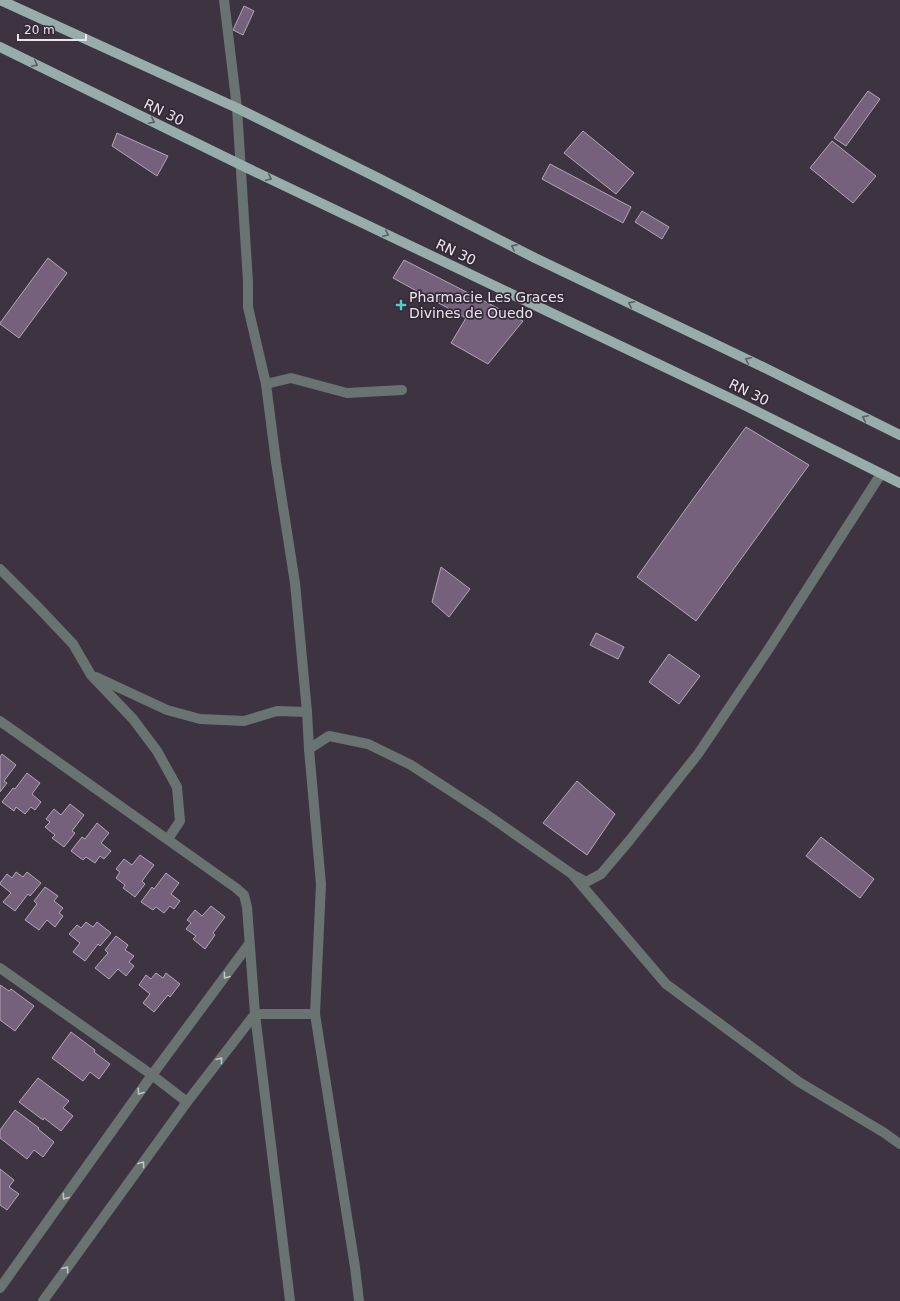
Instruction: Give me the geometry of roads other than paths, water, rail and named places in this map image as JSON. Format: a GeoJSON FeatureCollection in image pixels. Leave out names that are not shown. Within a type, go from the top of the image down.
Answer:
{"type":"FeatureCollection","features":[{"type":"Feature","properties":{"kind":"main road","name":"RN 30"},"geometry":{"type":"LineString","coordinates":[[0,0],[237,108],[535,258],[763,367],[900,435]]}},
{"type":"Feature","properties":{"kind":"main road","name":"RN 30"},"geometry":{"type":"LineString","coordinates":[[0,47],[241,165],[740,402],[900,483]]}},
{"type":"Feature","properties":{"kind":"street"},"geometry":{"type":"LineString","coordinates":[[224,0],[237,108],[248,282],[248,306],[266,384],[294,583],[307,712],[321,884],[315,1014],[359,1301]]}},
{"type":"Feature","properties":{"kind":"street"},"geometry":{"type":"LineString","coordinates":[[266,384],[291,378],[347,393],[402,390]]}},
{"type":"Feature","properties":{"kind":"street"},"geometry":{"type":"LineString","coordinates":[[309,749],[329,736],[368,744],[411,765],[586,882],[601,874],[698,754],[768,650],[882,474]]}},
{"type":"Feature","properties":{"kind":"street"},"geometry":{"type":"LineString","coordinates":[[0,569],[73,644],[91,675],[133,720],[158,751],[177,787],[180,821],[168,839]]}},
{"type":"Feature","properties":{"kind":"street"},"geometry":{"type":"LineString","coordinates":[[91,675],[167,710],[200,719],[244,721],[277,711],[307,712]]}},
{"type":"Feature","properties":{"kind":"street"},"geometry":{"type":"LineString","coordinates":[[0,721],[168,839],[244,895],[247,907],[256,1014],[290,1301]]}},
{"type":"Feature","properties":{"kind":"street"},"geometry":{"type":"LineString","coordinates":[[572,874],[666,984],[800,1082],[883,1132],[900,1144]]}},
{"type":"Feature","properties":{"kind":"street"},"geometry":{"type":"LineString","coordinates":[[0,1288],[152,1075],[249,944]]}},
{"type":"Feature","properties":{"kind":"street"},"geometry":{"type":"LineString","coordinates":[[0,968],[152,1075],[187,1102]]}},
{"type":"Feature","properties":{"kind":"street"},"geometry":{"type":"LineString","coordinates":[[256,1014],[315,1014]]}},
{"type":"Feature","properties":{"kind":"street"},"geometry":{"type":"LineString","coordinates":[[43,1301],[187,1102],[256,1014]]}},
{"type":"Feature","properties":{"kind":"place","name":"Pharmacie Les Graces Divines de Ouedo"},"geometry":{"type":"Point","coordinates":[401,305]}}]}
